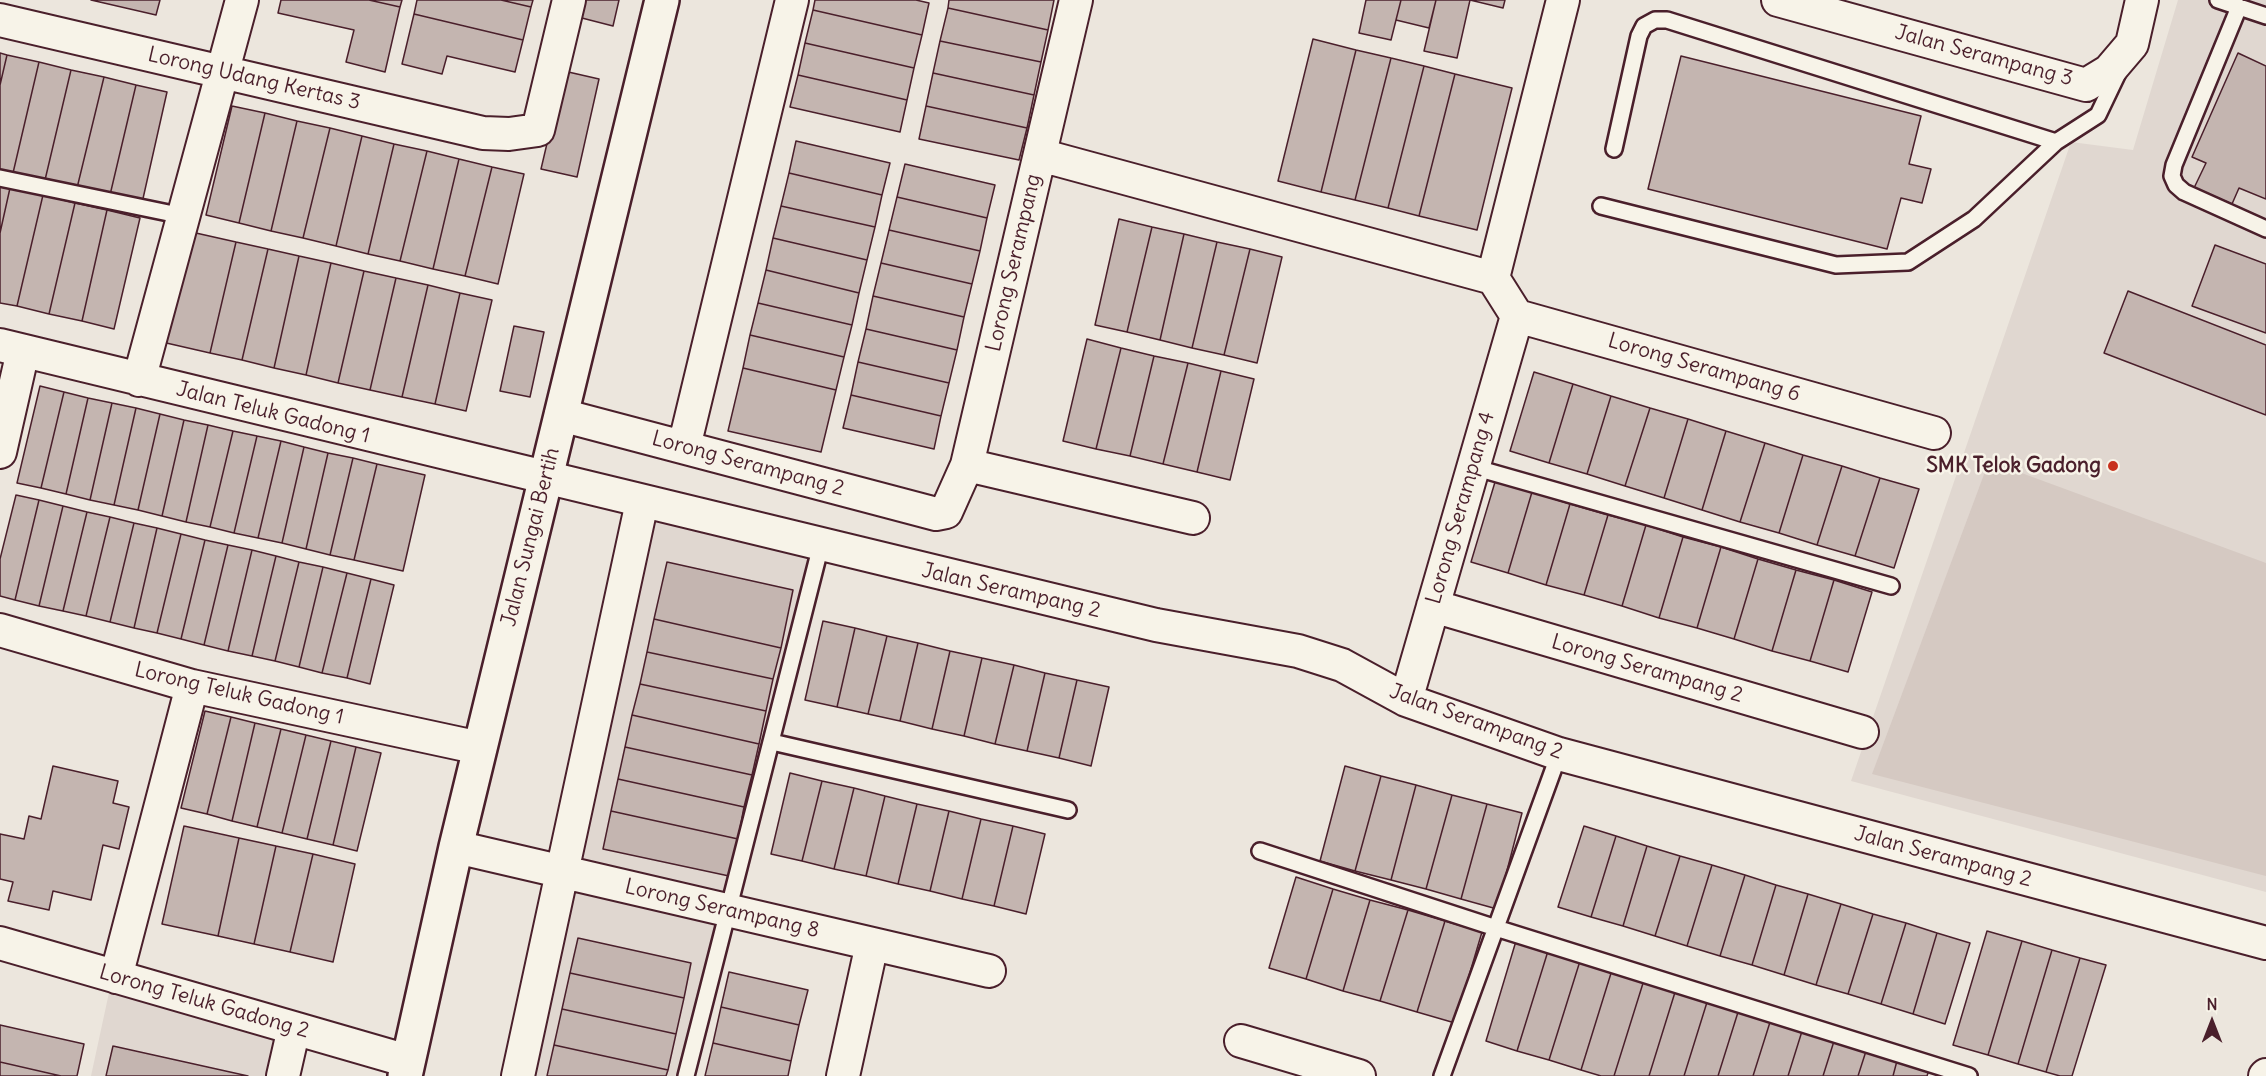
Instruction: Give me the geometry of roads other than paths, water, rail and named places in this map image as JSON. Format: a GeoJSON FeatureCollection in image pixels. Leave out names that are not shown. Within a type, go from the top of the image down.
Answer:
{"type":"FeatureCollection","features":[{"type":"Feature","properties":{"kind":"main road","name":"Jalan Sungai Bertih"},"geometry":{"type":"LineString","coordinates":[[407,1069],[456,847],[662,0]]}},
{"type":"Feature","properties":{"kind":"street"},"geometry":{"type":"LineString","coordinates":[[139,380],[242,0]]}},
{"type":"Feature","properties":{"kind":"street","name":"Lorong Udang Kertas 3"},"geometry":{"type":"LineString","coordinates":[[9,14],[224,71],[483,133],[509,134],[538,129],[569,0]]}},
{"type":"Feature","properties":{"kind":"street"},"geometry":{"type":"LineString","coordinates":[[684,447],[792,0]]}},
{"type":"Feature","properties":{"kind":"street","name":"Lorong Serampang"},"geometry":{"type":"LineString","coordinates":[[936,514],[946,512],[967,465],[1076,0]]}},
{"type":"Feature","properties":{"kind":"street"},"geometry":{"type":"LineString","coordinates":[[1492,278],[1563,0]]}},
{"type":"Feature","properties":{"kind":"street","name":"Jalan Serampang 3"},"geometry":{"type":"LineString","coordinates":[[1778,0],[2086,85],[2109,71],[2132,44],[2142,0]]}},
{"type":"Feature","properties":{"kind":"street"},"geometry":{"type":"LineString","coordinates":[[1040,155],[1492,278],[1517,316]]}},
{"type":"Feature","properties":{"kind":"street","name":"Lorong Serampang 6"},"geometry":{"type":"LineString","coordinates":[[1517,316],[1934,433]]}},
{"type":"Feature","properties":{"kind":"street","name":"Lorong Serampang 4"},"geometry":{"type":"LineString","coordinates":[[1406,700],[1517,316]]}},
{"type":"Feature","properties":{"kind":"street"},"geometry":{"type":"LineString","coordinates":[[0,452],[11,348]]}},
{"type":"Feature","properties":{"kind":"street","name":"Jalan Teluk Gadong 1"},"geometry":{"type":"LineString","coordinates":[[11,348],[545,478]]}},
{"type":"Feature","properties":{"kind":"street","name":"Lorong Serampang 2"},"geometry":{"type":"LineString","coordinates":[[561,415],[936,514]]}},
{"type":"Feature","properties":{"kind":"street"},"geometry":{"type":"LineString","coordinates":[[967,465],[1193,518]]}},
{"type":"Feature","properties":{"kind":"street","name":"Jalan Serampang 2"},"geometry":{"type":"LineString","coordinates":[[545,478],[1156,626],[1298,651],[1342,665],[1406,700],[1559,754],[2266,944]]}},
{"type":"Feature","properties":{"kind":"street"},"geometry":{"type":"LineString","coordinates":[[518,1076],[642,502]]}},
{"type":"Feature","properties":{"kind":"street","name":"Lorong Serampang 2"},"geometry":{"type":"LineString","coordinates":[[1433,606],[1862,732]]}},
{"type":"Feature","properties":{"kind":"street","name":"Lorong Teluk Gadong 1"},"geometry":{"type":"LineString","coordinates":[[0,630],[192,686],[480,748]]}},
{"type":"Feature","properties":{"kind":"street"},"geometry":{"type":"LineString","coordinates":[[116,977],[192,686]]}},
{"type":"Feature","properties":{"kind":"street","name":"Lorong Serampang 8"},"geometry":{"type":"LineString","coordinates":[[456,847],[988,971]]}},
{"type":"Feature","properties":{"kind":"street","name":"Lorong Teluk Gadong 2"},"geometry":{"type":"LineString","coordinates":[[0,943],[294,1028],[407,1069]]}},
{"type":"Feature","properties":{"kind":"street"},"geometry":{"type":"LineString","coordinates":[[843,1076],[872,945]]}},
{"type":"Feature","properties":{"kind":"street"},"geometry":{"type":"LineString","coordinates":[[283,1076],[294,1028]]}},
{"type":"Feature","properties":{"kind":"street"},"geometry":{"type":"LineString","coordinates":[[1240,1041],[1359,1076]]}},
{"type":"Feature","properties":{"kind":"lane"},"geometry":{"type":"LineString","coordinates":[[2218,0],[2266,16]]}},
{"type":"Feature","properties":{"kind":"lane"},"geometry":{"type":"LineString","coordinates":[[2239,7],[2174,165],[2172,176],[2176,185],[2184,192],[2266,229]]}},
{"type":"Feature","properties":{"kind":"lane"},"geometry":{"type":"LineString","coordinates":[[1614,149],[1639,36],[1644,26],[1655,20],[1667,20],[2056,141]]}},
{"type":"Feature","properties":{"kind":"lane"},"geometry":{"type":"LineString","coordinates":[[1601,206],[1836,265],[1908,262],[1974,219],[2056,141],[2098,115],[2132,44]]}},
{"type":"Feature","properties":{"kind":"lane"},"geometry":{"type":"LineString","coordinates":[[0,178],[183,216]]}},
{"type":"Feature","properties":{"kind":"lane"},"geometry":{"type":"LineString","coordinates":[[1473,466],[1891,586]]}},
{"type":"Feature","properties":{"kind":"lane"},"geometry":{"type":"LineString","coordinates":[[686,1076],[821,545]]}},
{"type":"Feature","properties":{"kind":"lane"},"geometry":{"type":"LineString","coordinates":[[772,742],[1068,810]]}},
{"type":"Feature","properties":{"kind":"lane"},"geometry":{"type":"LineString","coordinates":[[1442,1076],[1559,754]]}},
{"type":"Feature","properties":{"kind":"lane"},"geometry":{"type":"LineString","coordinates":[[1260,851],[1496,928],[1969,1076]]}},
{"type":"Feature","properties":{"kind":"place","name":"SMK Telok Gadong"},"geometry":{"type":"Point","coordinates":[2113,466]}}]}
